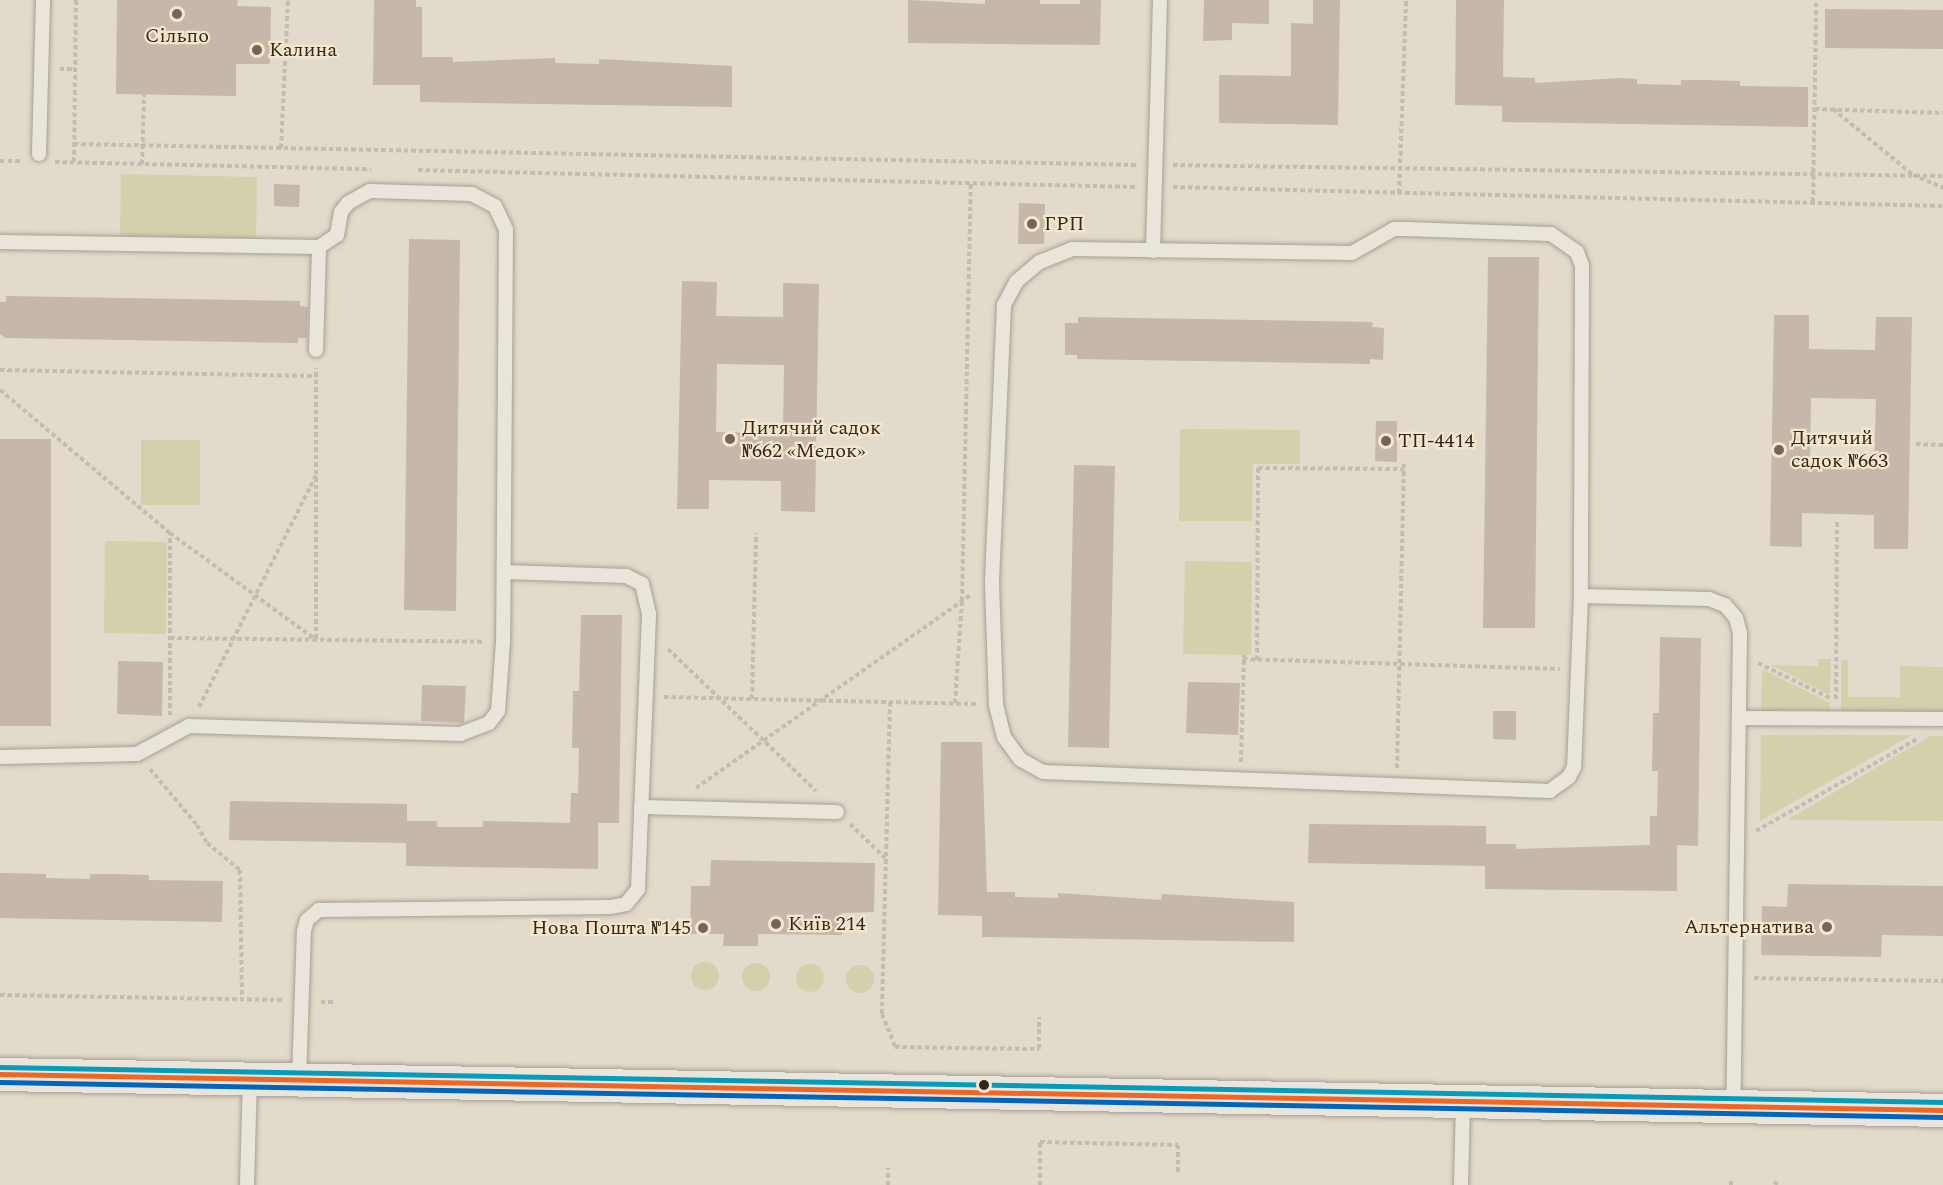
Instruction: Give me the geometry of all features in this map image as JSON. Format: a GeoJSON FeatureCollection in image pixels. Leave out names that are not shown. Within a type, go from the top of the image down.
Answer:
{"type":"FeatureCollection","features":[{"type":"Feature","properties":{"kind":"main road"},"geometry":{"type":"LineString","coordinates":[[0,1074],[1943,1110]]}},
{"type":"Feature","properties":{"kind":"lane"},"geometry":{"type":"LineString","coordinates":[[40,159],[43,0]]}},
{"type":"Feature","properties":{"kind":"lane"},"geometry":{"type":"LineString","coordinates":[[1153,251],[1160,0]]}},
{"type":"Feature","properties":{"kind":"lane"},"geometry":{"type":"LineString","coordinates":[[0,242],[320,247],[337,235],[341,212],[348,203],[370,191],[472,194],[495,206],[503,217],[506,230],[503,642],[498,711],[489,723],[461,734],[189,726],[137,754],[0,757]]}},
{"type":"Feature","properties":{"kind":"lane"},"geometry":{"type":"LineString","coordinates":[[1394,229],[1551,234],[1566,241],[1577,252],[1582,266],[1581,596],[1574,767],[1560,786],[1550,791],[1043,772],[1020,759],[1004,737],[996,704],[992,580],[1004,305],[1017,281],[1040,262],[1072,249],[1153,251],[1352,253],[1394,229]]}},
{"type":"Feature","properties":{"kind":"lane"},"geometry":{"type":"LineString","coordinates":[[316,350],[320,247]]}},
{"type":"Feature","properties":{"kind":"lane"},"geometry":{"type":"LineString","coordinates":[[299,1080],[304,931],[307,920],[319,910],[555,909],[626,904],[638,889],[648,630],[647,598],[642,584],[626,576],[505,572]]}},
{"type":"Feature","properties":{"kind":"lane"},"geometry":{"type":"LineString","coordinates":[[1581,596],[1709,599],[1725,605],[1736,618],[1740,655],[1741,718],[1733,1106]]}},
{"type":"Feature","properties":{"kind":"lane"},"geometry":{"type":"LineString","coordinates":[[1741,718],[1943,720]]}},
{"type":"Feature","properties":{"kind":"lane"},"geometry":{"type":"LineString","coordinates":[[641,807],[837,812]]}},
{"type":"Feature","properties":{"kind":"lane"},"geometry":{"type":"LineString","coordinates":[[248,1185],[250,1079]]}},
{"type":"Feature","properties":{"kind":"lane"},"geometry":{"type":"LineString","coordinates":[[1461,1185],[1463,1101]]}},
{"type":"Feature","properties":{"kind":"path"},"geometry":{"type":"LineString","coordinates":[[74,162],[76,0]]}},
{"type":"Feature","properties":{"kind":"path"},"geometry":{"type":"LineString","coordinates":[[281,148],[288,0]]}},
{"type":"Feature","properties":{"kind":"path"},"geometry":{"type":"LineString","coordinates":[[1399,193],[1406,0]]}},
{"type":"Feature","properties":{"kind":"path"},"geometry":{"type":"LineString","coordinates":[[1813,202],[1816,0]]}},
{"type":"Feature","properties":{"kind":"path"},"geometry":{"type":"LineString","coordinates":[[142,164],[144,95]]}},
{"type":"Feature","properties":{"kind":"path"},"geometry":{"type":"LineString","coordinates":[[1815,109],[1943,113]]}},
{"type":"Feature","properties":{"kind":"path"},"geometry":{"type":"LineString","coordinates":[[1833,110],[1912,175],[1943,188]]}},
{"type":"Feature","properties":{"kind":"path"},"geometry":{"type":"LineString","coordinates":[[74,144],[1400,170],[1943,176]]}},
{"type":"Feature","properties":{"kind":"path"},"geometry":{"type":"LineString","coordinates":[[0,161],[40,159],[74,162],[379,169]]}},
{"type":"Feature","properties":{"kind":"path"},"geometry":{"type":"LineString","coordinates":[[414,170],[1943,206]]}},
{"type":"Feature","properties":{"kind":"path"},"geometry":{"type":"LineString","coordinates":[[956,703],[962,601],[970,183]]}},
{"type":"Feature","properties":{"kind":"path"},"geometry":{"type":"LineString","coordinates":[[316,350],[316,640]]}},
{"type":"Feature","properties":{"kind":"path"},"geometry":{"type":"LineString","coordinates":[[0,370],[316,376]]}},
{"type":"Feature","properties":{"kind":"path"},"geometry":{"type":"LineString","coordinates":[[0,390],[170,533],[316,640]]}},
{"type":"Feature","properties":{"kind":"path"},"geometry":{"type":"LineString","coordinates":[[1916,444],[1943,446]]}},
{"type":"Feature","properties":{"kind":"path"},"geometry":{"type":"LineString","coordinates":[[1396,785],[1404,463]]}},
{"type":"Feature","properties":{"kind":"path"},"geometry":{"type":"LineString","coordinates":[[1257,660],[1258,468],[1404,469]]}},
{"type":"Feature","properties":{"kind":"path"},"geometry":{"type":"LineString","coordinates":[[189,726],[317,473]]}},
{"type":"Feature","properties":{"kind":"path"},"geometry":{"type":"LineString","coordinates":[[1836,718],[1837,520]]}},
{"type":"Feature","properties":{"kind":"path"},"geometry":{"type":"LineString","coordinates":[[170,533],[170,736]]}},
{"type":"Feature","properties":{"kind":"path"},"geometry":{"type":"LineString","coordinates":[[752,699],[756,533]]}},
{"type":"Feature","properties":{"kind":"path"},"geometry":{"type":"LineString","coordinates":[[668,807],[992,580]]}},
{"type":"Feature","properties":{"kind":"path"},"geometry":{"type":"LineString","coordinates":[[648,630],[886,858]]}},
{"type":"Feature","properties":{"kind":"path"},"geometry":{"type":"LineString","coordinates":[[170,638],[503,642]]}},
{"type":"Feature","properties":{"kind":"path"},"geometry":{"type":"LineString","coordinates":[[1740,655],[1870,719]]}},
{"type":"Feature","properties":{"kind":"path"},"geometry":{"type":"LineString","coordinates":[[1241,780],[1244,657],[1257,660],[1578,670]]}},
{"type":"Feature","properties":{"kind":"path"},"geometry":{"type":"LineString","coordinates":[[645,697],[996,704]]}},
{"type":"Feature","properties":{"kind":"path"},"geometry":{"type":"LineString","coordinates":[[890,702],[882,1014],[895,1047],[1040,1049],[1039,1017]]}},
{"type":"Feature","properties":{"kind":"path"},"geometry":{"type":"LineString","coordinates":[[1751,834],[1923,735]]}},
{"type":"Feature","properties":{"kind":"path"},"geometry":{"type":"LineString","coordinates":[[137,754],[197,825],[207,843],[240,870],[242,997]]}},
{"type":"Feature","properties":{"kind":"path"},"geometry":{"type":"LineString","coordinates":[[1736,978],[1943,981]]}},
{"type":"Feature","properties":{"kind":"path"},"geometry":{"type":"LineString","coordinates":[[0,995],[242,997],[333,1002]]}},
{"type":"Feature","properties":{"kind":"path"},"geometry":{"type":"LineString","coordinates":[[1040,1185],[1040,1142],[1178,1144],[1178,1175]]}},
{"type":"Feature","properties":{"kind":"path"},"geometry":{"type":"LineString","coordinates":[[888,1168],[888,1185]]}},
{"type":"Feature","properties":{"kind":"shaded area"},"geometry":{"type":"Polygon","coordinates":[[[121,174],[257,177],[256,239],[120,236],[121,174]]]}},
{"type":"Feature","properties":{"kind":"shaded area"},"geometry":{"type":"Polygon","coordinates":[[[1180,429],[1300,430],[1300,464],[1253,464],[1252,521],[1179,521],[1180,429]]]}},
{"type":"Feature","properties":{"kind":"shaded area"},"geometry":{"type":"Polygon","coordinates":[[[141,440],[200,440],[200,505],[141,505],[141,440]]]}},
{"type":"Feature","properties":{"kind":"shaded area"},"geometry":{"type":"Polygon","coordinates":[[[105,541],[167,542],[166,634],[104,633],[105,541]]]}},
{"type":"Feature","properties":{"kind":"shaded area"},"geometry":{"type":"Polygon","coordinates":[[[1185,561],[1252,562],[1251,655],[1183,654],[1185,561]]]}},
{"type":"Feature","properties":{"kind":"shaded area"},"geometry":{"type":"Polygon","coordinates":[[[1818,659],[1831,659],[1830,695],[1771,665],[1818,666],[1818,659]]]}},
{"type":"Feature","properties":{"kind":"shaded area"},"geometry":{"type":"Polygon","coordinates":[[[1841,660],[1848,660],[1848,697],[1900,697],[1900,666],[1943,667],[1943,714],[1841,713],[1841,660]]]}},
{"type":"Feature","properties":{"kind":"shaded area"},"geometry":{"type":"Polygon","coordinates":[[[1762,669],[1830,703],[1830,713],[1761,712],[1762,669]]]}},
{"type":"Feature","properties":{"kind":"shaded area"},"geometry":{"type":"Polygon","coordinates":[[[1761,735],[1912,735],[1760,821],[1761,735]]]}},
{"type":"Feature","properties":{"kind":"shaded area"},"geometry":{"type":"Polygon","coordinates":[[[1930,736],[1943,736],[1943,821],[1787,820],[1930,736]]]}},
{"type":"Feature","properties":{"kind":"shaded area"},"geometry":{"type":"Polygon","coordinates":[[[705,962],[715,966],[719,976],[715,986],[705,990],[695,986],[691,976],[695,966],[705,962]]]}},
{"type":"Feature","properties":{"kind":"shaded area"},"geometry":{"type":"Polygon","coordinates":[[[756,963],[766,967],[770,977],[766,987],[756,991],[746,987],[742,977],[746,967],[756,963]]]}},
{"type":"Feature","properties":{"kind":"shaded area"},"geometry":{"type":"Polygon","coordinates":[[[810,964],[820,968],[824,978],[820,988],[810,992],[800,988],[796,978],[800,968],[810,964]]]}},
{"type":"Feature","properties":{"kind":"shaded area"},"geometry":{"type":"Polygon","coordinates":[[[860,965],[870,969],[874,979],[870,989],[860,993],[850,989],[846,979],[850,969],[860,965]]]}},
{"type":"Feature","properties":{"kind":"building"},"geometry":{"type":"Polygon","coordinates":[[[117,0],[238,0],[237,6],[271,7],[270,64],[236,64],[236,96],[116,94],[117,0]]]}},
{"type":"Feature","properties":{"kind":"building"},"geometry":{"type":"Polygon","coordinates":[[[374,0],[416,0],[416,7],[422,7],[422,57],[453,57],[453,62],[555,58],[555,63],[599,64],[599,59],[732,66],[732,107],[420,102],[420,85],[373,85],[374,0]]]}},
{"type":"Feature","properties":{"kind":"building"},"geometry":{"type":"Polygon","coordinates":[[[908,0],[985,4],[985,0],[1040,0],[1040,4],[1080,4],[1080,0],[1101,0],[1100,45],[908,43],[908,0]]]}},
{"type":"Feature","properties":{"kind":"building"},"geometry":{"type":"Polygon","coordinates":[[[1204,0],[1269,0],[1269,24],[1232,23],[1232,40],[1203,41],[1204,0]]]}},
{"type":"Feature","properties":{"kind":"building"},"geometry":{"type":"Polygon","coordinates":[[[1313,0],[1340,0],[1338,125],[1219,123],[1219,75],[1291,76],[1291,23],[1313,24],[1313,0]]]}},
{"type":"Feature","properties":{"kind":"building"},"geometry":{"type":"Polygon","coordinates":[[[1456,0],[1504,0],[1503,77],[1535,78],[1535,83],[1620,78],[1637,79],[1637,84],[1681,85],[1681,80],[1706,80],[1740,81],[1740,86],[1808,87],[1808,127],[1502,122],[1502,106],[1455,105],[1456,0]]]}},
{"type":"Feature","properties":{"kind":"building"},"geometry":{"type":"Polygon","coordinates":[[[1825,9],[1943,10],[1943,49],[1825,48],[1825,9]]]}},
{"type":"Feature","properties":{"kind":"building"},"geometry":{"type":"Polygon","coordinates":[[[274,184],[300,185],[299,207],[274,206],[274,184]]]}},
{"type":"Feature","properties":{"kind":"building","name":"ГРП"},"geometry":{"type":"Polygon","coordinates":[[[1019,203],[1045,204],[1044,244],[1018,244],[1019,203]]]}},
{"type":"Feature","properties":{"kind":"building"},"geometry":{"type":"Polygon","coordinates":[[[409,239],[460,240],[456,611],[404,610],[409,239]]]}},
{"type":"Feature","properties":{"kind":"building"},"geometry":{"type":"Polygon","coordinates":[[[1488,257],[1539,257],[1535,628],[1483,628],[1488,257]]]}},
{"type":"Feature","properties":{"kind":"building"},"geometry":{"type":"Polygon","coordinates":[[[682,281],[717,282],[716,316],[783,317],[783,283],[819,284],[815,512],[781,511],[781,481],[709,480],[709,509],[677,509],[682,281]],[[717,364],[716,432],[783,433],[784,365],[717,364]]]}},
{"type":"Feature","properties":{"kind":"building"},"geometry":{"type":"Polygon","coordinates":[[[6,296],[300,301],[300,306],[308,307],[307,338],[298,338],[298,343],[5,338],[0,334],[0,302],[6,302],[6,296]]]}},
{"type":"Feature","properties":{"kind":"building"},"geometry":{"type":"Polygon","coordinates":[[[1774,315],[1809,315],[1809,349],[1875,350],[1876,317],[1912,317],[1908,549],[1874,549],[1874,515],[1802,513],[1802,547],[1770,546],[1774,315]],[[1811,398],[1810,466],[1874,468],[1876,399],[1811,398]]]}},
{"type":"Feature","properties":{"kind":"building"},"geometry":{"type":"Polygon","coordinates":[[[1078,317],[1373,322],[1372,327],[1384,328],[1383,360],[1370,359],[1370,364],[1077,359],[1077,355],[1065,355],[1065,323],[1078,323],[1078,317]]]}},
{"type":"Feature","properties":{"kind":"building","name":"ТП-4414"},"geometry":{"type":"Polygon","coordinates":[[[1376,421],[1397,421],[1397,462],[1375,461],[1376,421]]]}},
{"type":"Feature","properties":{"kind":"building"},"geometry":{"type":"Polygon","coordinates":[[[0,439],[51,439],[51,726],[0,726],[0,439]]]}},
{"type":"Feature","properties":{"kind":"building"},"geometry":{"type":"Polygon","coordinates":[[[1074,465],[1115,466],[1109,748],[1068,747],[1074,465]]]}},
{"type":"Feature","properties":{"kind":"building"},"geometry":{"type":"Polygon","coordinates":[[[581,615],[622,615],[619,823],[598,823],[598,869],[406,866],[406,843],[229,840],[230,801],[407,804],[407,821],[437,821],[437,827],[483,827],[483,821],[570,823],[571,793],[578,793],[579,748],[572,748],[573,691],[579,691],[581,615]]]}},
{"type":"Feature","properties":{"kind":"building"},"geometry":{"type":"Polygon","coordinates":[[[1660,637],[1701,638],[1698,846],[1677,845],[1677,891],[1485,889],[1485,866],[1308,863],[1309,824],[1486,826],[1486,844],[1516,844],[1516,849],[1650,845],[1650,816],[1657,816],[1658,771],[1652,771],[1653,713],[1659,713],[1660,637]]]}},
{"type":"Feature","properties":{"kind":"building"},"geometry":{"type":"Polygon","coordinates":[[[118,661],[163,662],[162,716],[117,714],[118,661]]]}},
{"type":"Feature","properties":{"kind":"building"},"geometry":{"type":"Polygon","coordinates":[[[1188,682],[1240,683],[1238,735],[1186,733],[1188,682]]]}},
{"type":"Feature","properties":{"kind":"building"},"geometry":{"type":"Polygon","coordinates":[[[422,685],[466,686],[464,723],[421,721],[422,685]]]}},
{"type":"Feature","properties":{"kind":"building"},"geometry":{"type":"Polygon","coordinates":[[[1493,711],[1516,711],[1516,740],[1493,739],[1493,711]]]}},
{"type":"Feature","properties":{"kind":"building"},"geometry":{"type":"Polygon","coordinates":[[[941,742],[982,742],[987,892],[1015,892],[1015,897],[1058,898],[1058,893],[1161,900],[1162,894],[1294,902],[1294,942],[982,937],[982,916],[938,915],[941,742]]]}},
{"type":"Feature","properties":{"kind":"building"},"geometry":{"type":"Polygon","coordinates":[[[711,860],[875,863],[874,912],[842,913],[842,935],[758,934],[758,946],[723,946],[724,934],[690,934],[691,886],[710,886],[711,860]]]}},
{"type":"Feature","properties":{"kind":"building"},"geometry":{"type":"Polygon","coordinates":[[[0,873],[46,874],[46,878],[90,879],[90,874],[115,874],[149,875],[149,880],[223,881],[222,922],[0,918],[0,873]]]}},
{"type":"Feature","properties":{"kind":"building"},"geometry":{"type":"Polygon","coordinates":[[[1788,884],[1943,886],[1943,936],[1882,935],[1881,957],[1761,955],[1762,906],[1787,907],[1788,884]]]}},
{"type":"Feature","properties":{"kind":"transit line"},"geometry":{"type":"LineString","coordinates":[[0,1067],[1943,1102]]}},
{"type":"Feature","properties":{"kind":"transit line"},"geometry":{"type":"LineString","coordinates":[[0,1074],[1943,1110]]}},
{"type":"Feature","properties":{"kind":"transit line"},"geometry":{"type":"LineString","coordinates":[[0,1082],[1943,1117]]}},
{"type":"Feature","properties":{"kind":"place","name":"Сільпо"},"geometry":{"type":"Point","coordinates":[177,14]}},
{"type":"Feature","properties":{"kind":"place","name":"Калина"},"geometry":{"type":"Point","coordinates":[257,50]}},
{"type":"Feature","properties":{"kind":"place","name":"ГРП"},"geometry":{"type":"Point","coordinates":[1032,224]}},
{"type":"Feature","properties":{"kind":"place","name":"Дитячий садок №662 «Медок»"},"geometry":{"type":"Point","coordinates":[730,439]}},
{"type":"Feature","properties":{"kind":"place","name":"ТП-4414"},"geometry":{"type":"Point","coordinates":[1386,441]}},
{"type":"Feature","properties":{"kind":"place","name":"Дитячий садок №663"},"geometry":{"type":"Point","coordinates":[1779,450]}},
{"type":"Feature","properties":{"kind":"place","name":"Київ 214"},"geometry":{"type":"Point","coordinates":[776,924]}},
{"type":"Feature","properties":{"kind":"place","name":"Альтернатива"},"geometry":{"type":"Point","coordinates":[1827,927]}},
{"type":"Feature","properties":{"kind":"place","name":"Нова Пошта №145"},"geometry":{"type":"Point","coordinates":[703,928]}}]}
